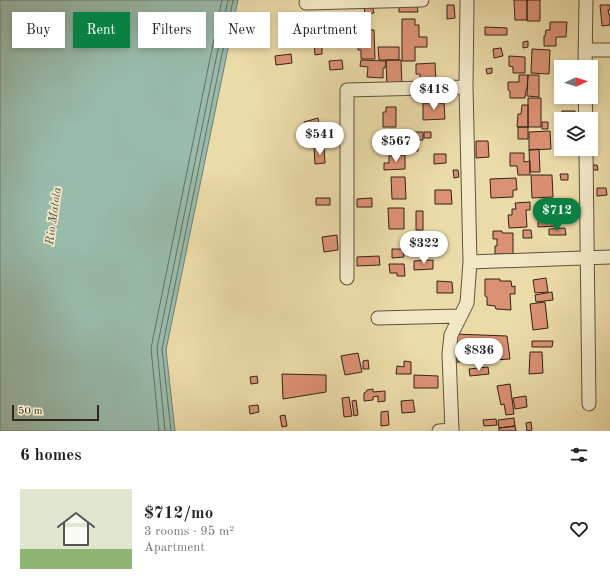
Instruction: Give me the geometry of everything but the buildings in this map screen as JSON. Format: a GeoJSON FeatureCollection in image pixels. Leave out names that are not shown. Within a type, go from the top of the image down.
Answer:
{"type":"FeatureCollection","features":[{"type":"Feature","properties":{"kind":"street"},"geometry":{"type":"LineString","coordinates":[[306,3],[422,0]]}},
{"type":"Feature","properties":{"kind":"street"},"geometry":{"type":"LineString","coordinates":[[448,431],[449,354],[451,335],[467,303],[470,262],[466,88],[467,0]]}},
{"type":"Feature","properties":{"kind":"street"},"geometry":{"type":"LineString","coordinates":[[585,60],[586,0]]}},
{"type":"Feature","properties":{"kind":"street"},"geometry":{"type":"LineString","coordinates":[[585,50],[610,50]]}},
{"type":"Feature","properties":{"kind":"street"},"geometry":{"type":"LineString","coordinates":[[347,278],[347,90],[466,88]]}},
{"type":"Feature","properties":{"kind":"street"},"geometry":{"type":"LineString","coordinates":[[586,156],[586,258],[589,404]]}},
{"type":"Feature","properties":{"kind":"street"},"geometry":{"type":"LineString","coordinates":[[470,262],[610,257]]}},
{"type":"Feature","properties":{"kind":"street"},"geometry":{"type":"LineString","coordinates":[[378,318],[460,316]]}},
{"type":"Feature","properties":{"kind":"water","name":"Rio Matola"},"geometry":{"type":"Polygon","coordinates":[[[0,0],[238,0],[236,12],[214,12],[214,48],[228,48],[166,350],[175,431],[0,431],[0,0]]]}}]}
